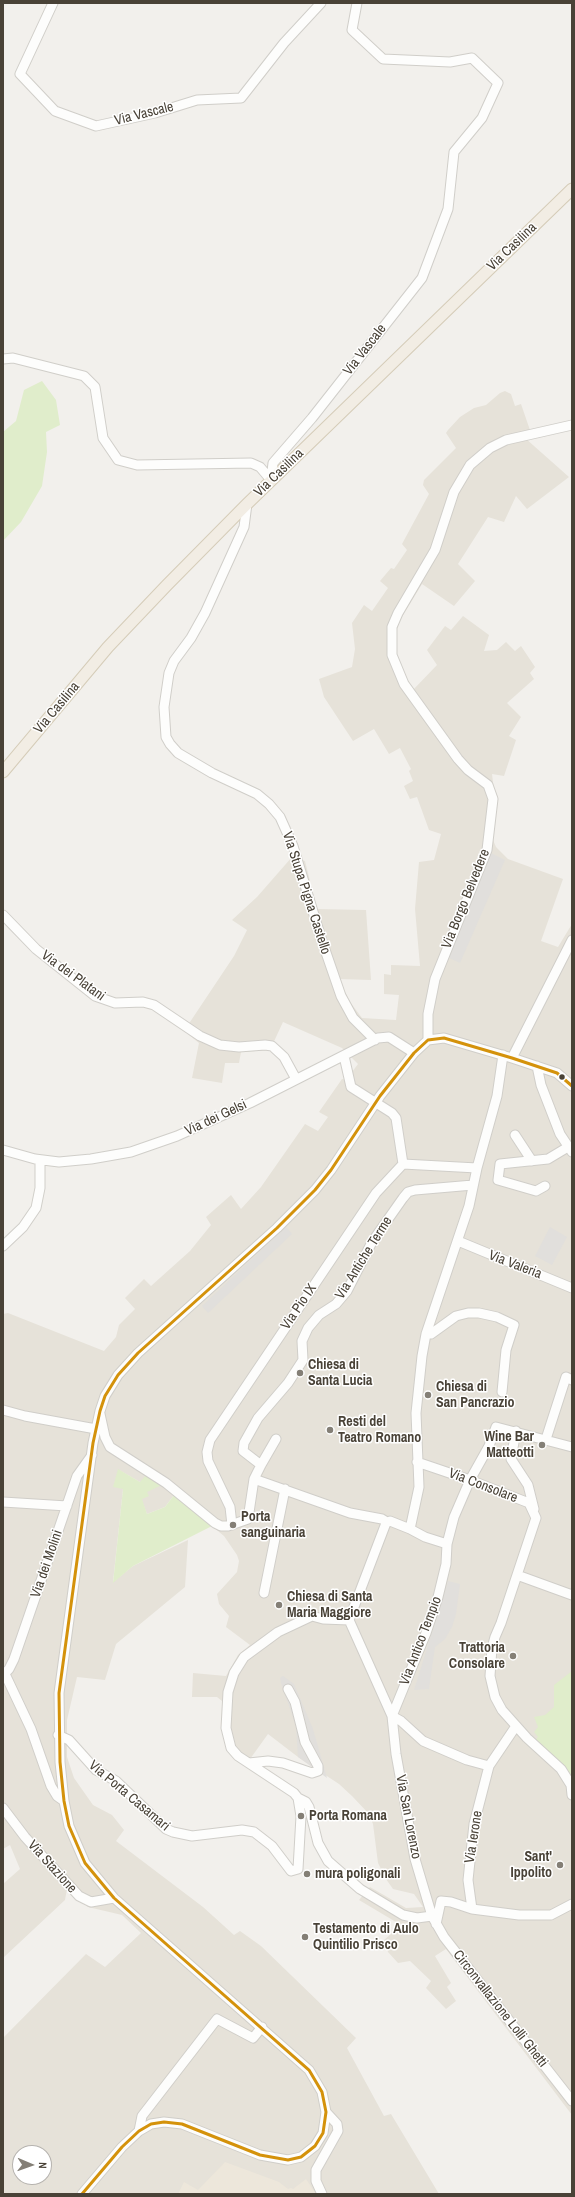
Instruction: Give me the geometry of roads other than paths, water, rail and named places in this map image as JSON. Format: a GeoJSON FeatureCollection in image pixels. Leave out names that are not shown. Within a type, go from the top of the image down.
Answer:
{"type":"FeatureCollection","features":[{"type":"Feature","properties":{"kind":"main road","name":"Via Casilina"},"geometry":{"type":"LineString","coordinates":[[3,772],[121,632],[271,480],[572,189]]}},
{"type":"Feature","properties":{"kind":"street","name":"Via Vascale"},"geometry":{"type":"LineString","coordinates":[[52,3],[20,74],[55,111],[96,126],[155,113],[196,100],[241,98],[284,43],[320,3]]}},
{"type":"Feature","properties":{"kind":"street","name":"Via Vascale"},"geometry":{"type":"LineString","coordinates":[[271,480],[273,463],[312,418],[422,278],[448,209],[454,152],[482,118],[498,83],[472,58],[450,62],[383,59],[352,30],[357,3]]}},
{"type":"Feature","properties":{"kind":"street"},"geometry":{"type":"LineString","coordinates":[[3,360],[13,358],[84,376],[95,387],[103,438],[118,460],[137,465],[251,463],[260,467],[271,480]]}},
{"type":"Feature","properties":{"kind":"street","name":"Via Borgo Belvedere"},"geometry":{"type":"LineString","coordinates":[[428,1040],[428,1014],[434,979],[487,850],[493,799],[488,785],[461,763],[404,684],[392,655],[392,627],[398,613],[435,550],[454,492],[470,465],[490,448],[506,440],[572,425]]}},
{"type":"Feature","properties":{"kind":"street","name":"Via Stupa Pigna Castello"},"geometry":{"type":"LineString","coordinates":[[247,504],[244,527],[203,617],[174,661],[169,673],[164,707],[165,732],[170,744],[178,753],[212,773],[258,794],[280,817],[293,846],[341,996],[353,1018],[375,1040]]}},
{"type":"Feature","properties":{"kind":"street","name":"Via dei Platani"},"geometry":{"type":"LineString","coordinates":[[3,915],[36,949],[95,996],[115,1003],[143,1002],[154,1006],[200,1036],[220,1045],[239,1047],[262,1045],[272,1046],[283,1054],[296,1079]]}},
{"type":"Feature","properties":{"kind":"street"},"geometry":{"type":"LineString","coordinates":[[410,1529],[419,1486],[417,1462],[417,1402],[426,1334],[458,1241],[507,1056],[572,940]]}},
{"type":"Feature","properties":{"kind":"street","name":"Via dei Gelsi"},"geometry":{"type":"LineString","coordinates":[[3,1150],[40,1160],[65,1162],[91,1159],[148,1147],[193,1129],[382,1037],[389,1037],[414,1053]]}},
{"type":"Feature","properties":{"kind":"street"},"geometry":{"type":"LineString","coordinates":[[82,2194],[117,2152],[139,2131],[155,2123],[172,2122],[203,2132],[260,2155],[288,2160],[301,2157],[315,2146],[323,2133],[326,2112],[322,2092],[313,2075],[297,2057],[114,1898],[94,1875],[80,1853],[70,1832],[64,1801],[58,1735],[61,1677],[96,1429],[100,1411],[112,1383],[135,1356],[277,1228],[315,1190],[331,1170],[375,1103],[414,1053],[428,1040],[444,1038],[507,1056],[557,1073],[572,1086]]}},
{"type":"Feature","properties":{"kind":"street"},"geometry":{"type":"LineString","coordinates":[[344,1056],[351,1087],[392,1113],[396,1118],[403,1164],[477,1168]]}},
{"type":"Feature","properties":{"kind":"street"},"geometry":{"type":"LineString","coordinates":[[536,1066],[560,1134],[570,1150],[548,1159],[511,1161],[500,1164],[498,1180],[536,1191],[545,1186]]}},
{"type":"Feature","properties":{"kind":"street"},"geometry":{"type":"LineString","coordinates":[[515,1135],[532,1161]]}},
{"type":"Feature","properties":{"kind":"street"},"geometry":{"type":"LineString","coordinates":[[3,1246],[23,1227],[36,1208],[40,1188],[40,1160]]}},
{"type":"Feature","properties":{"kind":"street","name":"Via Pio IX"},"geometry":{"type":"LineString","coordinates":[[232,1525],[230,1508],[208,1462],[207,1452],[210,1440],[376,1193],[403,1164]]}},
{"type":"Feature","properties":{"kind":"street","name":"Via Antiche Terme"},"geometry":{"type":"LineString","coordinates":[[261,1465],[243,1451],[244,1443],[261,1413],[288,1383],[301,1363],[304,1355],[303,1338],[308,1328],[319,1315],[336,1304],[347,1291],[372,1242],[403,1198],[408,1192],[415,1190],[473,1185]]}},
{"type":"Feature","properties":{"kind":"street","name":"Via Valeria"},"geometry":{"type":"LineString","coordinates":[[458,1241],[572,1288]]}},
{"type":"Feature","properties":{"kind":"street"},"geometry":{"type":"LineString","coordinates":[[426,1334],[431,1334],[456,1316],[468,1313],[479,1313],[497,1317],[514,1324],[506,1350],[502,1392]]}},
{"type":"Feature","properties":{"kind":"street"},"geometry":{"type":"LineString","coordinates":[[546,1439],[569,1379]]}},
{"type":"Feature","properties":{"kind":"street"},"geometry":{"type":"LineString","coordinates":[[3,1410],[25,1416],[96,1429]]}},
{"type":"Feature","properties":{"kind":"street"},"geometry":{"type":"LineString","coordinates":[[100,1411],[105,1437],[110,1447],[170,1486],[215,1523],[221,1526],[232,1525],[248,1518],[254,1478],[276,1439]]}},
{"type":"Feature","properties":{"kind":"street","name":"Via Antico Tempio"},"geometry":{"type":"LineString","coordinates":[[392,1716],[426,1633],[438,1597],[446,1564],[447,1544],[454,1517],[470,1480],[489,1446],[496,1427],[516,1431]]}},
{"type":"Feature","properties":{"kind":"street"},"geometry":{"type":"LineString","coordinates":[[572,1447],[516,1431],[511,1459],[528,1484],[536,1518],[492,1648],[490,1676],[495,1697],[502,1710],[516,1726],[561,1769],[571,1785],[572,1794]]}},
{"type":"Feature","properties":{"kind":"street","name":"Via dei Molini"},"geometry":{"type":"LineString","coordinates":[[64,1801],[57,1796],[51,1786],[30,1729],[4,1675],[14,1659],[79,1472],[92,1455]]}},
{"type":"Feature","properties":{"kind":"street","name":"Via Consolare"},"geometry":{"type":"LineString","coordinates":[[417,1462],[470,1480],[529,1503],[536,1518]]}},
{"type":"Feature","properties":{"kind":"street"},"geometry":{"type":"LineString","coordinates":[[254,1478],[350,1513],[382,1518],[388,1522],[410,1529],[425,1537],[447,1544]]}},
{"type":"Feature","properties":{"kind":"street"},"geometry":{"type":"LineString","coordinates":[[264,1593],[285,1489]]}},
{"type":"Feature","properties":{"kind":"street"},"geometry":{"type":"LineString","coordinates":[[3,1502],[67,1506]]}},
{"type":"Feature","properties":{"kind":"street"},"geometry":{"type":"LineString","coordinates":[[388,1522],[384,1526],[349,1620],[392,1716],[401,1721],[423,1741],[467,1760],[489,1766]]}},
{"type":"Feature","properties":{"kind":"street"},"geometry":{"type":"LineString","coordinates":[[517,1575],[572,1595]]}},
{"type":"Feature","properties":{"kind":"street"},"geometry":{"type":"LineString","coordinates":[[349,1620],[312,1616],[307,1617],[278,1632],[244,1656],[234,1673],[228,1692],[227,1738],[238,1756],[306,1802],[309,1807],[318,1843],[328,1861],[360,1889],[404,1915],[434,1920],[441,1901],[451,1902],[472,1909],[518,1915],[551,1915],[572,1904]]}},
{"type":"Feature","properties":{"kind":"street"},"geometry":{"type":"LineString","coordinates":[[249,1763],[268,1760],[312,1773],[318,1771],[318,1766],[305,1742],[295,1702],[288,1689]]}},
{"type":"Feature","properties":{"kind":"street","name":"Via San Lorenzo"},"geometry":{"type":"LineString","coordinates":[[392,1716],[396,1754],[415,1859],[434,1920]]}},
{"type":"Feature","properties":{"kind":"street","name":"Via Ierone"},"geometry":{"type":"LineString","coordinates":[[472,1909],[468,1880],[471,1841],[489,1766],[516,1726]]}},
{"type":"Feature","properties":{"kind":"street","name":"Via Porta Casamari"},"geometry":{"type":"LineString","coordinates":[[58,1735],[69,1740],[96,1770],[116,1781],[166,1829],[192,1836],[242,1830],[254,1832],[272,1846],[293,1872],[298,1869],[301,1808],[298,1798]]}},
{"type":"Feature","properties":{"kind":"street","name":"Via Stazione"},"geometry":{"type":"LineString","coordinates":[[3,1808],[25,1837],[79,1896],[92,1902],[114,1898]]}},
{"type":"Feature","properties":{"kind":"street","name":"Circonvallazione Lolli Ghetti"},"geometry":{"type":"LineString","coordinates":[[434,1920],[444,1937],[572,2101]]}},
{"type":"Feature","properties":{"kind":"street"},"geometry":{"type":"LineString","coordinates":[[139,2131],[142,2116],[217,2019],[253,2038],[262,2027]]}},
{"type":"Feature","properties":{"kind":"street"},"geometry":{"type":"LineString","coordinates":[[322,2194],[316,2181],[316,2170],[338,2131],[337,2124],[326,2112]]}},
{"type":"Feature","properties":{"kind":"place","name":"Chiesa di Santa Lucia"},"geometry":{"type":"Point","coordinates":[300,1373]}},
{"type":"Feature","properties":{"kind":"place","name":"Chiesa di San Pancrazio"},"geometry":{"type":"Point","coordinates":[428,1395]}},
{"type":"Feature","properties":{"kind":"place","name":"Resti del Teatro Romano"},"geometry":{"type":"Point","coordinates":[330,1430]}},
{"type":"Feature","properties":{"kind":"place","name":"Wine Bar Matteotti"},"geometry":{"type":"Point","coordinates":[542,1445]}},
{"type":"Feature","properties":{"kind":"place","name":"Porta sanguinaria"},"geometry":{"type":"Point","coordinates":[233,1525]}},
{"type":"Feature","properties":{"kind":"place","name":"Chiesa di Santa Maria Maggiore"},"geometry":{"type":"Point","coordinates":[279,1605]}},
{"type":"Feature","properties":{"kind":"place","name":"Trattoria Consolare"},"geometry":{"type":"Point","coordinates":[513,1656]}},
{"type":"Feature","properties":{"kind":"place","name":"Porta Romana"},"geometry":{"type":"Point","coordinates":[301,1816]}},
{"type":"Feature","properties":{"kind":"place","name":"Sant' Ippolito"},"geometry":{"type":"Point","coordinates":[560,1865]}},
{"type":"Feature","properties":{"kind":"place","name":"mura poligonali"},"geometry":{"type":"Point","coordinates":[307,1874]}},
{"type":"Feature","properties":{"kind":"place","name":"Testamento di Aulo Quintilio Prisco"},"geometry":{"type":"Point","coordinates":[305,1937]}}]}
